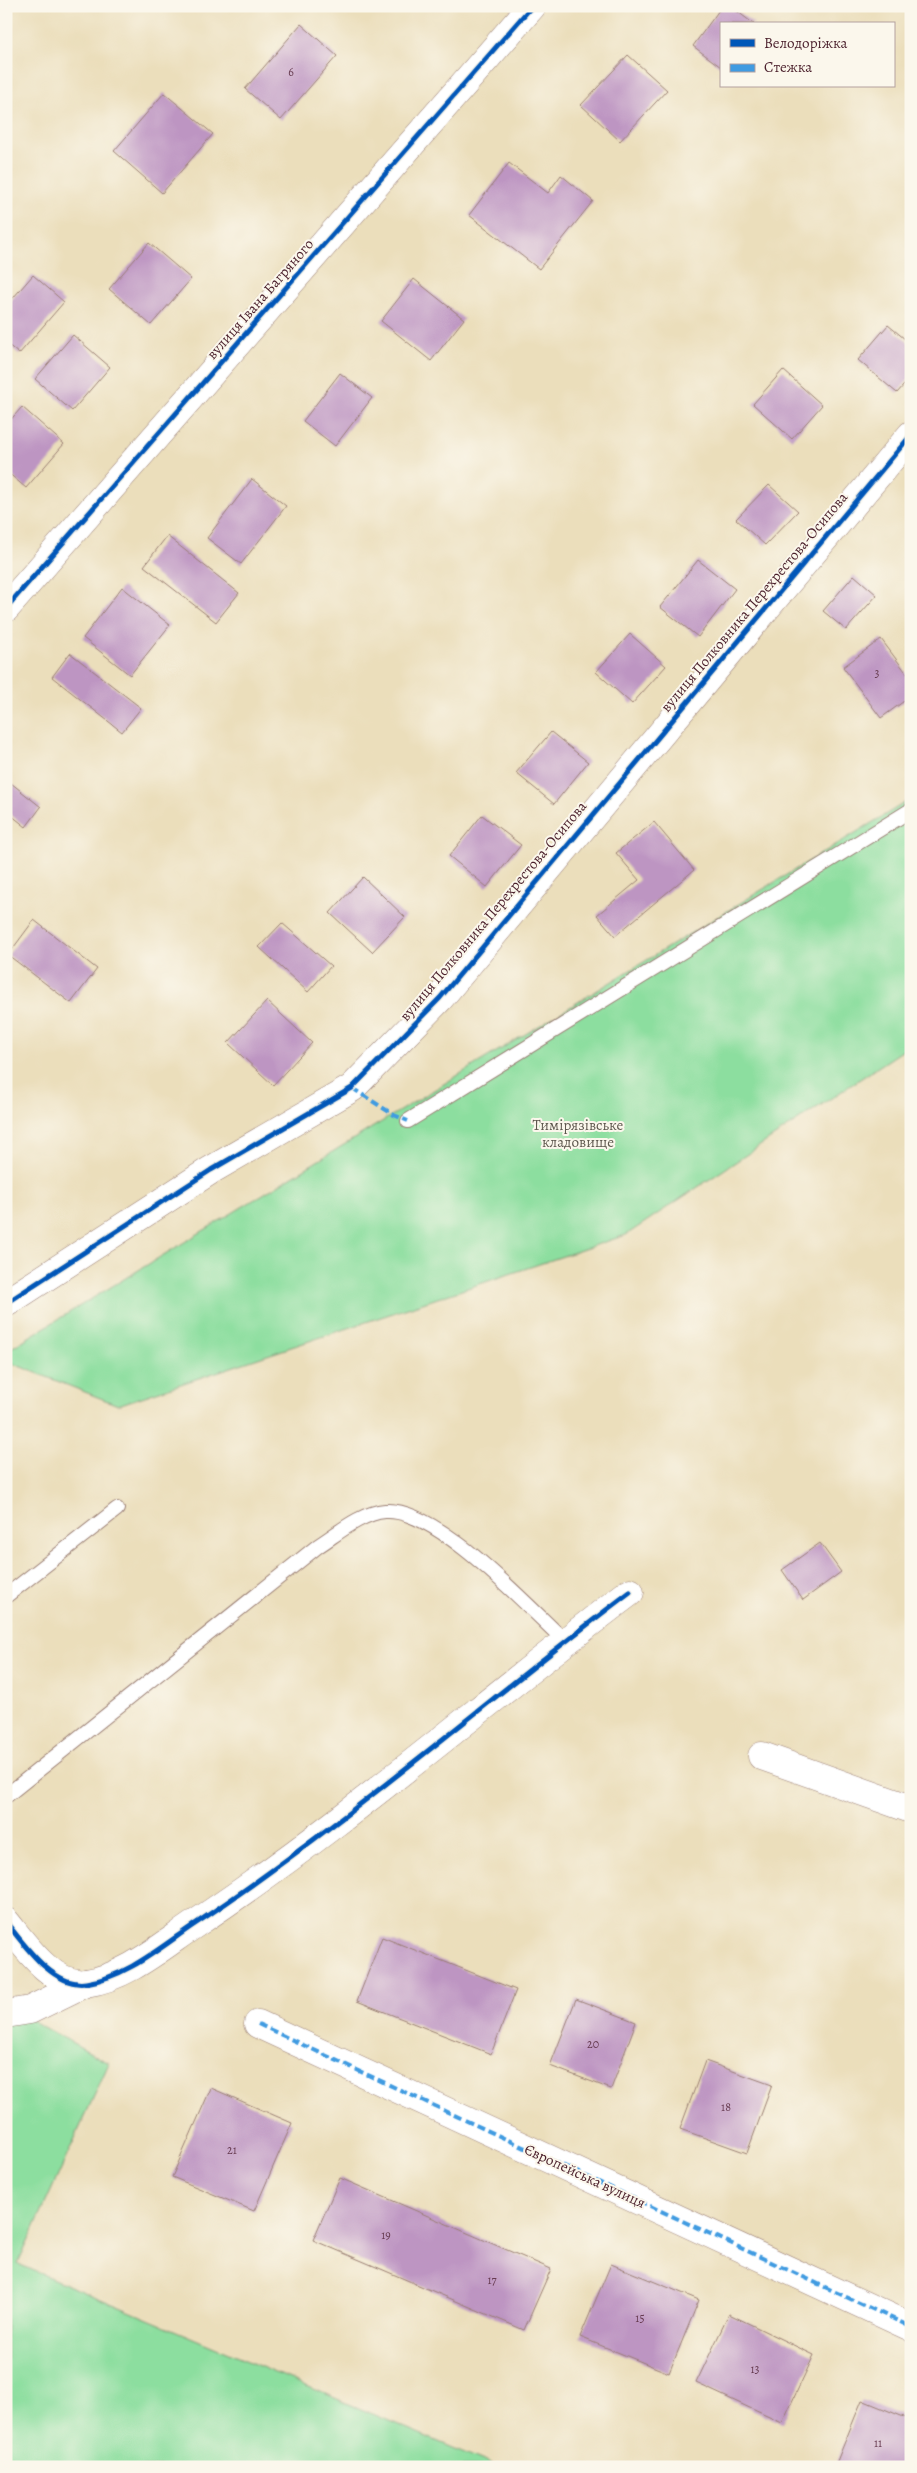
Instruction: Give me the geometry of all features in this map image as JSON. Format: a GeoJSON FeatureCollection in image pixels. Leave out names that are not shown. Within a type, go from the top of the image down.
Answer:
{"type":"FeatureCollection","features":[{"type":"Feature","properties":{"kind":"street","name":"вулиця Івана Багряного"},"geometry":{"type":"LineString","coordinates":[[6,608],[532,6]]}},
{"type":"Feature","properties":{"kind":"street","name":"вулиця Полковника Перехрестова-Осипова"},"geometry":{"type":"LineString","coordinates":[[6,1303],[211,1170],[352,1088],[440,998],[911,435]]}},
{"type":"Feature","properties":{"kind":"street"},"geometry":{"type":"LineString","coordinates":[[6,2014],[30,2010],[85,1983],[118,1974],[243,1892],[435,1746],[565,1641],[630,1592]]}},
{"type":"Feature","properties":{"kind":"street"},"geometry":{"type":"LineString","coordinates":[[762,1756],[911,1809]]}},
{"type":"Feature","properties":{"kind":"street"},"geometry":{"type":"LineString","coordinates":[[6,1922],[37,1962],[66,1980],[85,1983]]}},
{"type":"Feature","properties":{"kind":"street","name":"Європейська вулиця"},"geometry":{"type":"LineString","coordinates":[[258,2024],[911,2327]]}},
{"type":"Feature","properties":{"kind":"lane"},"geometry":{"type":"LineString","coordinates":[[408,1121],[911,810]]}},
{"type":"Feature","properties":{"kind":"lane"},"geometry":{"type":"LineString","coordinates":[[6,1596],[117,1509]]}},
{"type":"Feature","properties":{"kind":"lane"},"geometry":{"type":"LineString","coordinates":[[6,1796],[318,1546],[360,1520],[385,1511],[412,1515],[477,1558],[565,1641]]}},
{"type":"Feature","properties":{"kind":"green space","name":"Тимірязівське кладовище"},"geometry":{"type":"Polygon","coordinates":[[[911,799],[911,1045],[626,1235],[118,1405],[6,1361],[6,1351],[911,799]]]}},
{"type":"Feature","properties":{"kind":"green space"},"geometry":{"type":"Polygon","coordinates":[[[6,2006],[109,2063],[18,2264],[498,2467],[6,2467],[6,2006]]]}},
{"type":"Feature","properties":{"kind":"building"},"geometry":{"type":"Polygon","coordinates":[[[722,6],[730,6],[751,22],[720,22],[720,66],[693,46],[722,6]]]}},
{"type":"Feature","properties":{"kind":"building"},"geometry":{"type":"Polygon","coordinates":[[[301,24],[337,56],[281,120],[245,89],[301,24]]]}},
{"type":"Feature","properties":{"kind":"building"},"geometry":{"type":"Polygon","coordinates":[[[628,55],[667,90],[620,141],[581,105],[628,55]]]}},
{"type":"Feature","properties":{"kind":"building"},"geometry":{"type":"Polygon","coordinates":[[[164,93],[213,134],[162,193],[114,151],[164,93]]]}},
{"type":"Feature","properties":{"kind":"building"},"geometry":{"type":"Polygon","coordinates":[[[509,163],[548,193],[561,175],[593,201],[539,269],[469,215],[509,163]]]}},
{"type":"Feature","properties":{"kind":"building"},"geometry":{"type":"Polygon","coordinates":[[[149,243],[191,279],[151,325],[109,289],[149,243]]]}},
{"type":"Feature","properties":{"kind":"building"},"geometry":{"type":"Polygon","coordinates":[[[33,275],[64,302],[19,354],[6,343],[6,306],[33,275]]]}},
{"type":"Feature","properties":{"kind":"building"},"geometry":{"type":"Polygon","coordinates":[[[414,279],[464,319],[431,361],[381,321],[414,279]]]}},
{"type":"Feature","properties":{"kind":"building"},"geometry":{"type":"Polygon","coordinates":[[[888,325],[911,344],[911,377],[897,393],[858,360],[888,325]]]}},
{"type":"Feature","properties":{"kind":"building"},"geometry":{"type":"Polygon","coordinates":[[[73,335],[110,367],[72,411],[35,379],[73,335]]]}},
{"type":"Feature","properties":{"kind":"building"},"geometry":{"type":"Polygon","coordinates":[[[783,370],[822,405],[792,439],[753,404],[783,370]]]}},
{"type":"Feature","properties":{"kind":"building"},"geometry":{"type":"Polygon","coordinates":[[[340,373],[372,398],[335,446],[303,421],[340,373]]]}},
{"type":"Feature","properties":{"kind":"building"},"geometry":{"type":"Polygon","coordinates":[[[22,407],[64,444],[26,488],[6,471],[6,425],[22,407]]]}},
{"type":"Feature","properties":{"kind":"building"},"geometry":{"type":"Polygon","coordinates":[[[252,479],[286,506],[241,564],[207,538],[252,479]]]}},
{"type":"Feature","properties":{"kind":"building"},"geometry":{"type":"Polygon","coordinates":[[[769,485],[798,511],[765,545],[736,519],[769,485]]]}},
{"type":"Feature","properties":{"kind":"building"},"geometry":{"type":"Polygon","coordinates":[[[167,536],[239,593],[216,622],[144,566],[167,536]]]}},
{"type":"Feature","properties":{"kind":"building"},"geometry":{"type":"Polygon","coordinates":[[[698,560],[735,589],[698,637],[660,607],[698,560]]]}},
{"type":"Feature","properties":{"kind":"building"},"geometry":{"type":"Polygon","coordinates":[[[854,575],[877,595],[846,630],[823,611],[854,575]]]}},
{"type":"Feature","properties":{"kind":"building"},"geometry":{"type":"Polygon","coordinates":[[[122,587],[170,625],[130,675],[83,638],[122,587]]]}},
{"type":"Feature","properties":{"kind":"building"},"geometry":{"type":"Polygon","coordinates":[[[630,634],[666,666],[632,704],[596,672],[630,634]]]}},
{"type":"Feature","properties":{"kind":"building"},"geometry":{"type":"Polygon","coordinates":[[[881,639],[911,679],[911,696],[881,718],[843,667],[881,639]]]}},
{"type":"Feature","properties":{"kind":"building"},"geometry":{"type":"Polygon","coordinates":[[[70,653],[141,708],[122,732],[52,677],[70,653]]]}},
{"type":"Feature","properties":{"kind":"building"},"geometry":{"type":"Polygon","coordinates":[[[551,732],[588,762],[554,804],[516,773],[551,732]]]}},
{"type":"Feature","properties":{"kind":"building"},"geometry":{"type":"Polygon","coordinates":[[[6,779],[41,807],[26,827],[6,811],[6,779]]]}},
{"type":"Feature","properties":{"kind":"building"},"geometry":{"type":"Polygon","coordinates":[[[482,815],[521,845],[487,887],[449,856],[482,815]]]}},
{"type":"Feature","properties":{"kind":"building"},"geometry":{"type":"Polygon","coordinates":[[[654,822],[694,870],[615,936],[597,915],[639,880],[616,853],[654,822]]]}},
{"type":"Feature","properties":{"kind":"building"},"geometry":{"type":"Polygon","coordinates":[[[363,877],[405,917],[372,952],[330,913],[363,877]]]}},
{"type":"Feature","properties":{"kind":"building"},"geometry":{"type":"Polygon","coordinates":[[[34,920],[97,969],[71,1003],[8,955],[34,920]]]}},
{"type":"Feature","properties":{"kind":"building"},"geometry":{"type":"Polygon","coordinates":[[[282,923],[331,966],[308,992],[259,947],[282,923]]]}},
{"type":"Feature","properties":{"kind":"building"},"geometry":{"type":"Polygon","coordinates":[[[267,1001],[312,1043],[273,1085],[228,1043],[267,1001]]]}},
{"type":"Feature","properties":{"kind":"building"},"geometry":{"type":"Polygon","coordinates":[[[820,1543],[841,1572],[803,1600],[782,1570],[820,1543]]]}},
{"type":"Feature","properties":{"kind":"building"},"geometry":{"type":"Polygon","coordinates":[[[382,1937],[516,1990],[491,2054],[357,2001],[382,1937]]]}},
{"type":"Feature","properties":{"kind":"building"},"geometry":{"type":"Polygon","coordinates":[[[576,1999],[636,2022],[611,2089],[550,2066],[576,1999]]]}},
{"type":"Feature","properties":{"kind":"building"},"geometry":{"type":"Polygon","coordinates":[[[705,2061],[772,2085],[747,2153],[680,2129],[705,2061]]]}},
{"type":"Feature","properties":{"kind":"building"},"geometry":{"type":"Polygon","coordinates":[[[211,2088],[292,2123],[254,2211],[172,2177],[211,2088]]]}},
{"type":"Feature","properties":{"kind":"building"},"geometry":{"type":"Polygon","coordinates":[[[340,2178],[551,2269],[524,2330],[313,2240],[340,2178]]]}},
{"type":"Feature","properties":{"kind":"building"},"geometry":{"type":"Polygon","coordinates":[[[611,2264],[699,2300],[669,2373],[580,2337],[611,2264]]]}},
{"type":"Feature","properties":{"kind":"building"},"geometry":{"type":"Polygon","coordinates":[[[729,2314],[814,2355],[782,2423],[696,2383],[729,2314]]]}},
{"type":"Feature","properties":{"kind":"building"},"geometry":{"type":"Polygon","coordinates":[[[862,2400],[911,2420],[911,2467],[835,2466],[862,2400]]]}},
{"type":"Feature","properties":{"kind":"marked path"},"geometry":{"type":"LineString","coordinates":[[352,1088],[394,1115],[408,1121]]}},
{"type":"Feature","properties":{"kind":"marked path"},"geometry":{"type":"LineString","coordinates":[[258,2024],[911,2327]]}},
{"type":"Feature","properties":{"kind":"cycle path"},"geometry":{"type":"LineString","coordinates":[[6,608],[532,6]]}},
{"type":"Feature","properties":{"kind":"cycle path"},"geometry":{"type":"LineString","coordinates":[[6,1303],[211,1170],[352,1088],[440,998],[911,435]]}},
{"type":"Feature","properties":{"kind":"cycle path"},"geometry":{"type":"LineString","coordinates":[[6,1922],[40,1963],[62,1979],[74,1983],[86,1983],[101,1980],[130,1967],[157,1951],[307,1845],[630,1592]]}}]}
